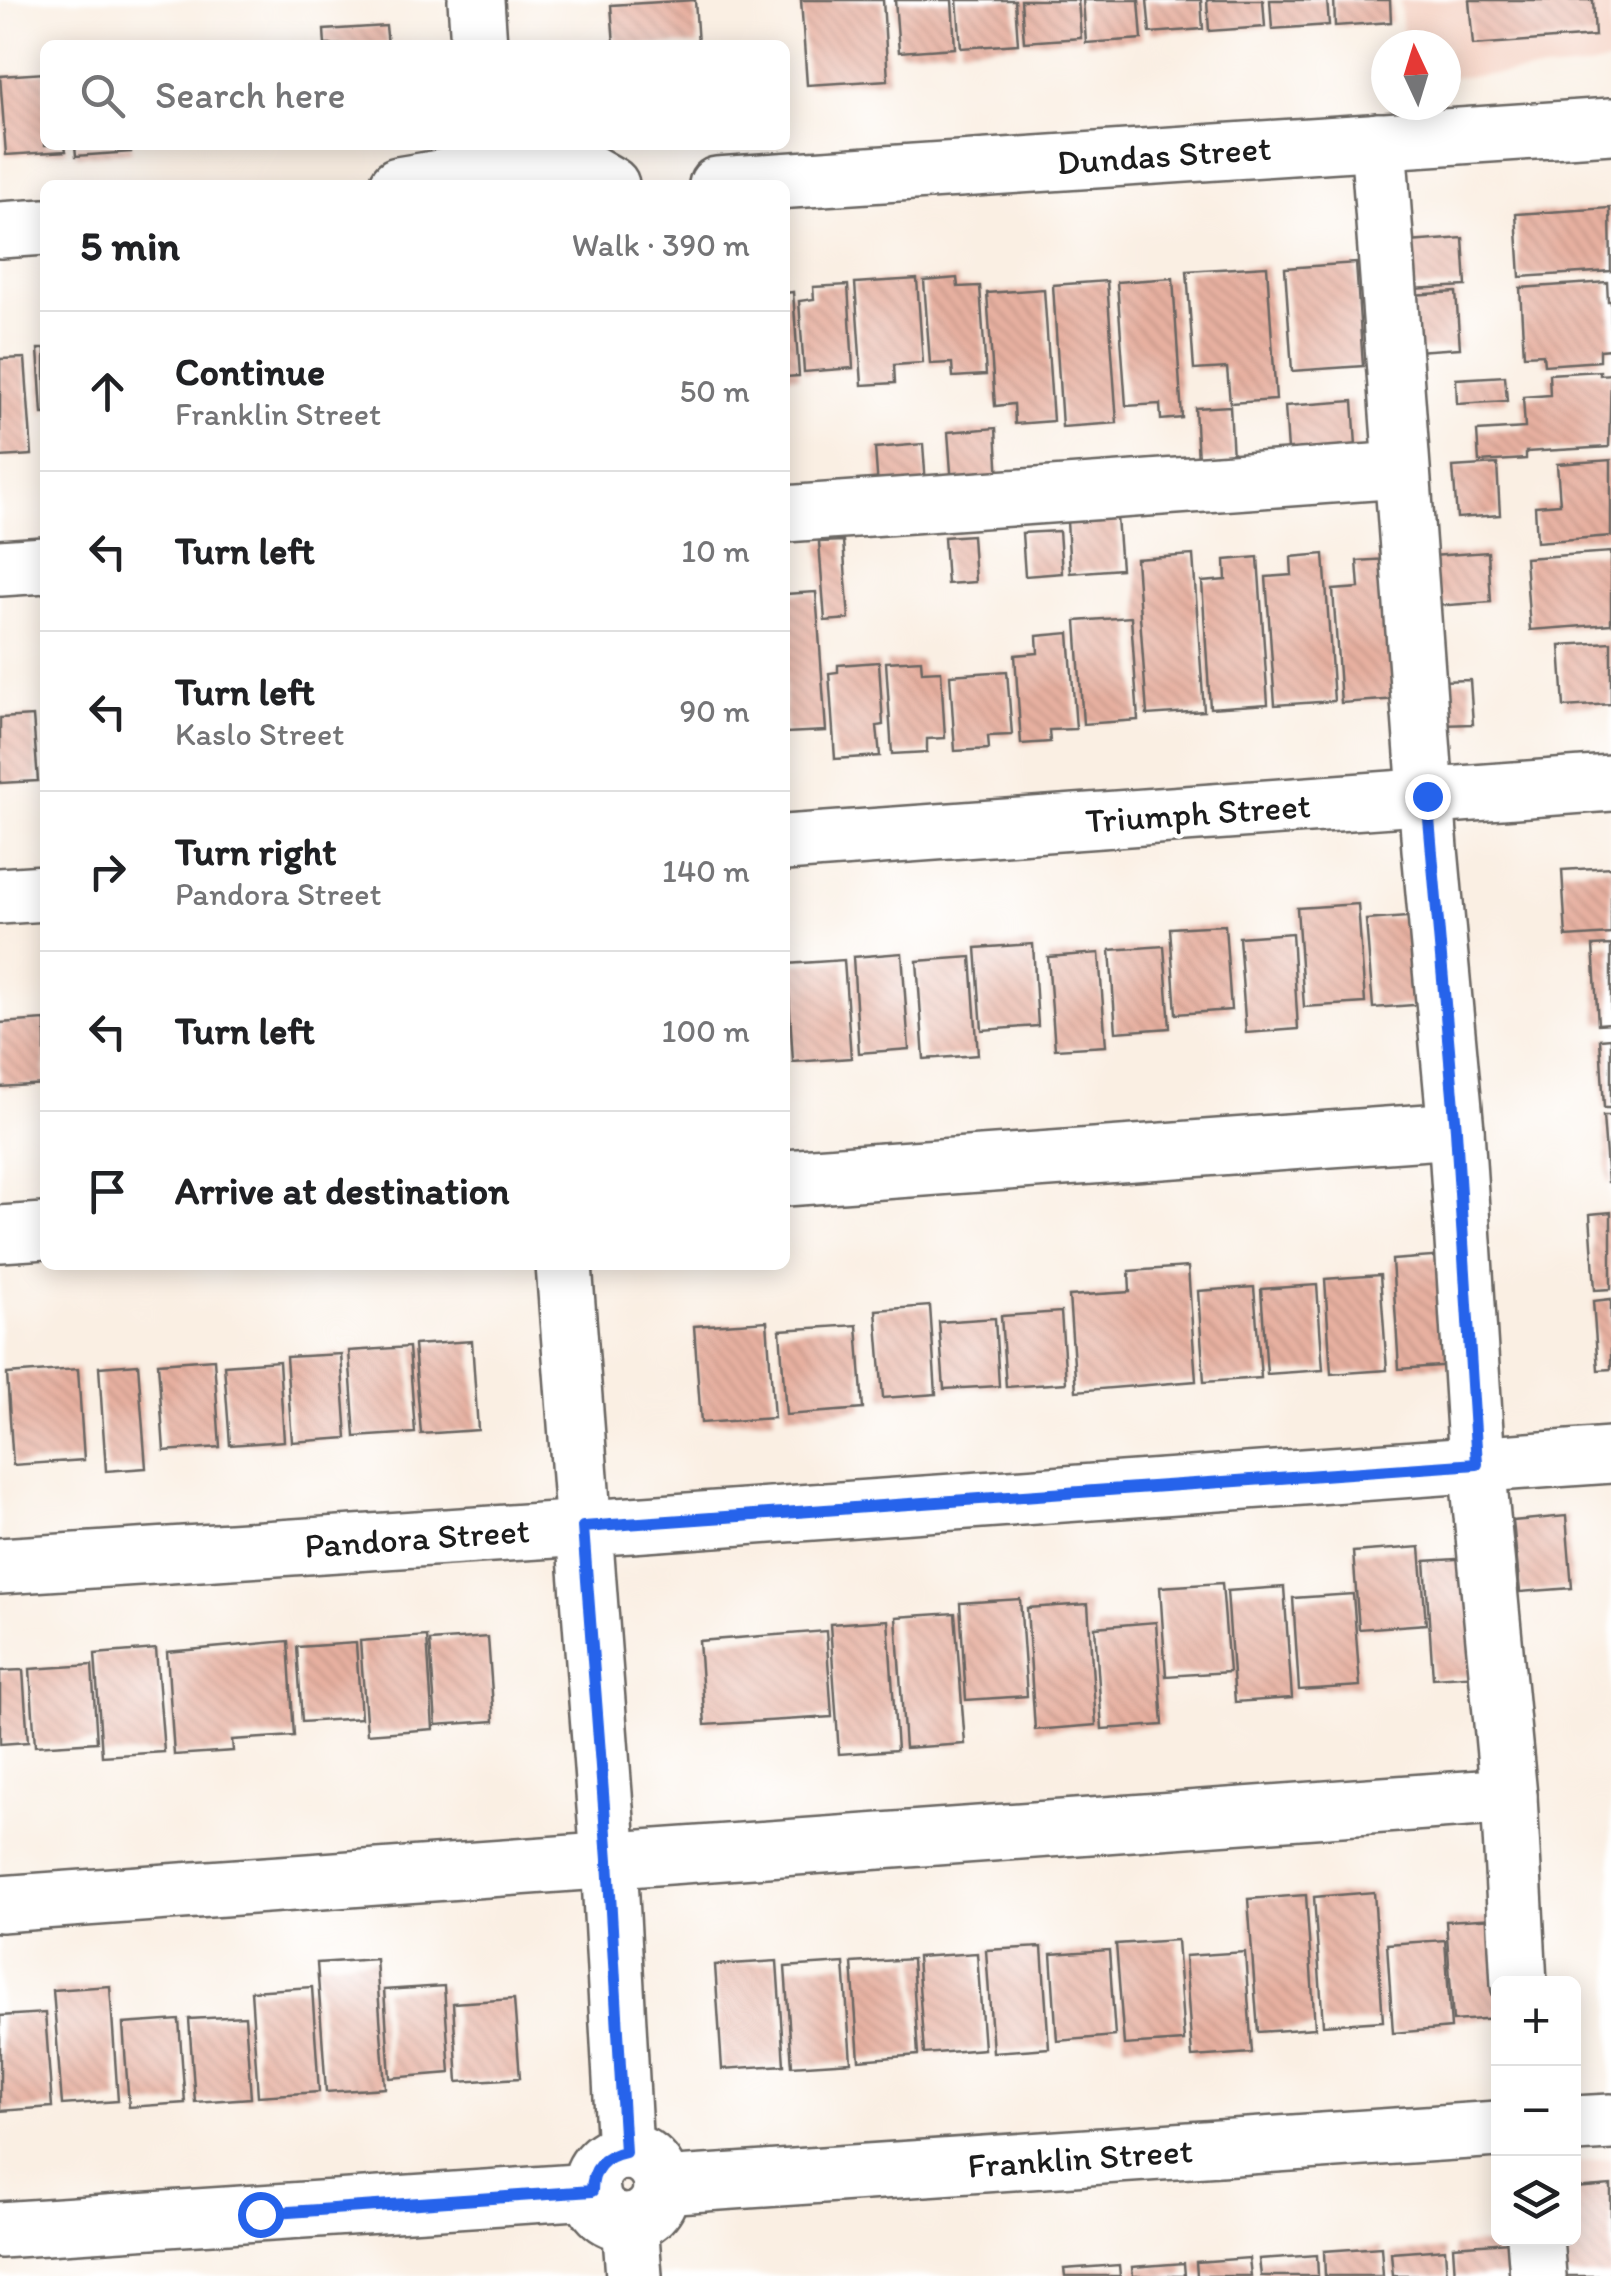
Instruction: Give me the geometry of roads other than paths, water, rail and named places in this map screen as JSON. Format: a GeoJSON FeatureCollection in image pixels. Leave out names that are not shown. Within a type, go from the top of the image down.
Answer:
{"type":"FeatureCollection","features":[{"type":"Feature","properties":{"kind":"street"},"geometry":{"type":"LineString","coordinates":[[476,0],[479,40]]}},
{"type":"Feature","properties":{"kind":"street","name":"Dundas Street"},"geometry":{"type":"LineString","coordinates":[[790,180],[1611,126]]}},
{"type":"Feature","properties":{"kind":"street"},"geometry":{"type":"LineString","coordinates":[[1378,141],[1456,1130],[1477,1464],[1509,1796],[1519,1976]]}},
{"type":"Feature","properties":{"kind":"street"},"geometry":{"type":"LineString","coordinates":[[414,180],[487,157],[542,168],[586,170],[603,180]]}},
{"type":"Feature","properties":{"kind":"street"},"geometry":{"type":"LineString","coordinates":[[0,230],[40,227]]}},
{"type":"Feature","properties":{"kind":"street"},"geometry":{"type":"LineString","coordinates":[[790,514],[1401,470]]}},
{"type":"Feature","properties":{"kind":"street"},"geometry":{"type":"LineString","coordinates":[[0,568],[40,565]]}},
{"type":"Feature","properties":{"kind":"street","name":"Triumph Street"},"geometry":{"type":"LineString","coordinates":[[790,843],[1611,783]]}},
{"type":"Feature","properties":{"kind":"street"},"geometry":{"type":"LineString","coordinates":[[0,896],[40,893]]}},
{"type":"Feature","properties":{"kind":"street"},"geometry":{"type":"LineString","coordinates":[[790,1178],[1456,1130]]}},
{"type":"Feature","properties":{"kind":"street"},"geometry":{"type":"LineString","coordinates":[[0,1234],[40,1231]]}},
{"type":"Feature","properties":{"kind":"street"},"geometry":{"type":"LineString","coordinates":[[564,1270],[634,2276]]}},
{"type":"Feature","properties":{"kind":"street","name":"Pandora Street"},"geometry":{"type":"LineString","coordinates":[[0,1566],[1611,1454]]}},
{"type":"Feature","properties":{"kind":"street"},"geometry":{"type":"LineString","coordinates":[[0,1904],[1509,1796]]}},
{"type":"Feature","properties":{"kind":"street"},"geometry":{"type":"LineString","coordinates":[[1581,2124],[1611,2122]]}},
{"type":"Feature","properties":{"kind":"street","name":"Franklin Street"},"geometry":{"type":"LineString","coordinates":[[0,2230],[1491,2129]]}},
{"type":"Feature","properties":{"kind":"street"},"geometry":{"type":"LineString","coordinates":[[1536,2246],[1538,2276]]}}]}
